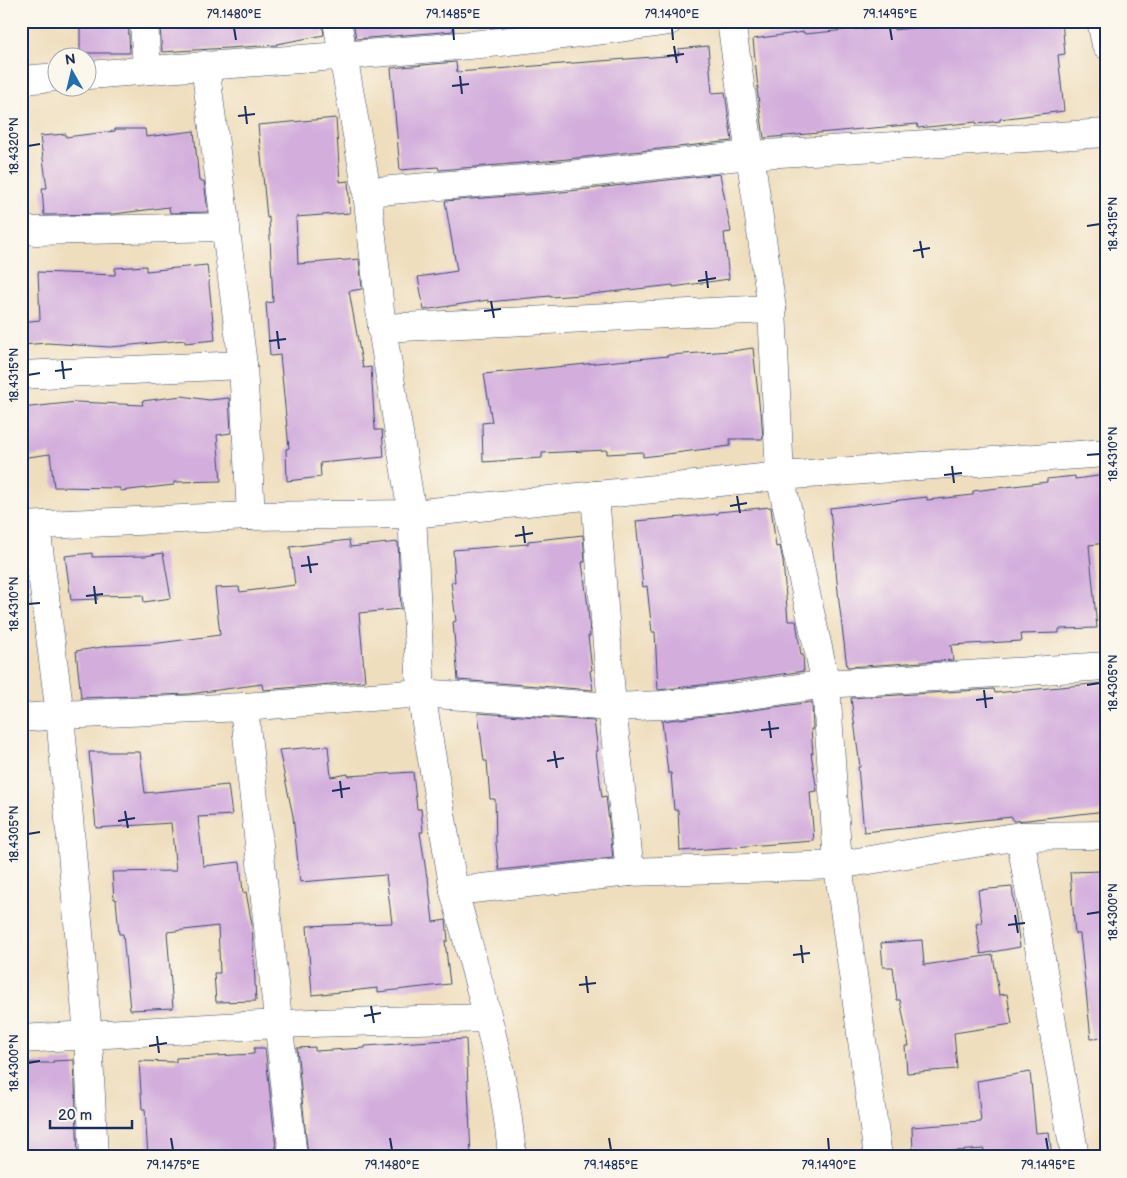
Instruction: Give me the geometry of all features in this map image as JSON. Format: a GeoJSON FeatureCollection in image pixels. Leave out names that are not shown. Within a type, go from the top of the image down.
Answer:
{"type":"FeatureCollection","features":[{"type":"Feature","properties":{"kind":"street"},"geometry":{"type":"LineString","coordinates":[[144,21],[147,70]]}},
{"type":"Feature","properties":{"kind":"street"},"geometry":{"type":"LineString","coordinates":[[337,21],[367,192],[382,328],[412,514],[421,692],[454,891],[488,1018],[509,1129],[512,1157]]}},
{"type":"Feature","properties":{"kind":"street"},"geometry":{"type":"LineString","coordinates":[[98,74],[342,56],[481,32],[670,21]]}},
{"type":"Feature","properties":{"kind":"street"},"geometry":{"type":"LineString","coordinates":[[731,21],[772,309],[780,476],[826,684],[838,865],[878,1157]]}},
{"type":"Feature","properties":{"kind":"street"},"geometry":{"type":"LineString","coordinates":[[1101,21],[1106,46]]}},
{"type":"Feature","properties":{"kind":"street"},"geometry":{"type":"LineString","coordinates":[[205,65],[243,365],[251,516]]}},
{"type":"Feature","properties":{"kind":"street"},"geometry":{"type":"LineString","coordinates":[[21,80],[48,78]]}},
{"type":"Feature","properties":{"kind":"street"},"geometry":{"type":"LineString","coordinates":[[367,192],[560,176],[749,155],[1106,133]]}},
{"type":"Feature","properties":{"kind":"street"},"geometry":{"type":"LineString","coordinates":[[21,229],[35,231],[226,227]]}},
{"type":"Feature","properties":{"kind":"street"},"geometry":{"type":"LineString","coordinates":[[382,328],[772,309]]}},
{"type":"Feature","properties":{"kind":"street"},"geometry":{"type":"LineString","coordinates":[[21,375],[243,365]]}},
{"type":"Feature","properties":{"kind":"street"},"geometry":{"type":"LineString","coordinates":[[94,1157],[88,1036],[60,715],[29,526],[251,516],[412,514],[780,476],[1106,453]]}},
{"type":"Feature","properties":{"kind":"street"},"geometry":{"type":"LineString","coordinates":[[595,495],[612,707],[630,872]]}},
{"type":"Feature","properties":{"kind":"street"},"geometry":{"type":"LineString","coordinates":[[21,718],[244,707],[421,692],[612,707],[662,706],[826,684],[1106,666]]}},
{"type":"Feature","properties":{"kind":"street"},"geometry":{"type":"LineString","coordinates":[[244,707],[277,1024],[293,1157]]}},
{"type":"Feature","properties":{"kind":"street"},"geometry":{"type":"LineString","coordinates":[[454,891],[630,872],[838,865],[1020,836],[1106,835]]}},
{"type":"Feature","properties":{"kind":"street"},"geometry":{"type":"LineString","coordinates":[[1020,836],[1075,1157]]}},
{"type":"Feature","properties":{"kind":"street"},"geometry":{"type":"LineString","coordinates":[[21,1039],[277,1024],[488,1018]]}},
{"type":"Feature","properties":{"kind":"building"},"geometry":{"type":"Polygon","coordinates":[[[80,21],[128,21],[130,53],[98,53],[98,48],[80,48],[80,21]]]}},
{"type":"Feature","properties":{"kind":"building"},"geometry":{"type":"Polygon","coordinates":[[[207,21],[322,21],[324,35],[277,45],[162,52],[160,27],[207,21]]]}},
{"type":"Feature","properties":{"kind":"building"},"geometry":{"type":"Polygon","coordinates":[[[353,21],[452,21],[453,31],[356,39],[353,21]]]}},
{"type":"Feature","properties":{"kind":"building"},"geometry":{"type":"Polygon","coordinates":[[[939,21],[1062,21],[1065,54],[1058,55],[1064,111],[1000,119],[1000,121],[977,124],[976,122],[918,128],[917,124],[764,138],[757,89],[753,39],[804,32],[805,34],[894,26],[894,30],[939,25],[939,21]]]}},
{"type":"Feature","properties":{"kind":"building"},"geometry":{"type":"Polygon","coordinates":[[[708,46],[712,93],[725,92],[732,141],[558,160],[439,170],[438,167],[400,170],[391,68],[456,62],[457,72],[679,55],[678,49],[708,46]]]}},
{"type":"Feature","properties":{"kind":"building"},"geometry":{"type":"Polygon","coordinates":[[[336,118],[340,182],[348,181],[350,213],[296,217],[298,264],[359,259],[362,289],[349,291],[363,368],[371,367],[375,430],[382,430],[384,457],[320,463],[321,477],[287,481],[286,449],[289,448],[280,355],[270,356],[266,303],[273,302],[269,217],[267,218],[258,125],[336,118]]]}},
{"type":"Feature","properties":{"kind":"building"},"geometry":{"type":"Polygon","coordinates":[[[115,129],[145,129],[146,137],[194,131],[199,181],[204,181],[208,212],[170,213],[169,207],[114,214],[44,215],[42,188],[47,188],[40,136],[66,134],[66,137],[115,131],[115,129]]]}},
{"type":"Feature","properties":{"kind":"building"},"geometry":{"type":"Polygon","coordinates":[[[720,174],[731,232],[724,233],[729,279],[673,287],[673,285],[583,295],[488,302],[488,300],[424,310],[418,277],[457,271],[445,201],[562,192],[720,174]]]}},
{"type":"Feature","properties":{"kind":"building"},"geometry":{"type":"Polygon","coordinates":[[[207,265],[215,340],[185,343],[185,340],[110,347],[47,343],[21,345],[21,322],[40,320],[38,272],[115,275],[115,268],[146,266],[146,271],[207,265]]]}},
{"type":"Feature","properties":{"kind":"building"},"geometry":{"type":"Polygon","coordinates":[[[753,348],[763,439],[730,439],[730,446],[643,457],[643,452],[607,454],[607,450],[542,453],[542,458],[483,462],[482,423],[492,422],[484,374],[753,348]]]}},
{"type":"Feature","properties":{"kind":"building"},"geometry":{"type":"Polygon","coordinates":[[[182,396],[209,400],[229,398],[231,433],[217,435],[221,481],[174,482],[174,485],[120,491],[120,488],[54,487],[50,454],[21,458],[21,408],[77,402],[143,405],[142,401],[182,396]]]}},
{"type":"Feature","properties":{"kind":"building"},"geometry":{"type":"Polygon","coordinates":[[[1106,475],[1106,543],[1089,545],[1097,628],[1059,629],[1059,633],[1021,634],[1022,641],[951,645],[953,660],[847,667],[830,508],[927,497],[927,500],[973,495],[973,491],[1047,482],[1047,479],[1075,476],[1075,479],[1106,475]]]}},
{"type":"Feature","properties":{"kind":"building"},"geometry":{"type":"Polygon","coordinates":[[[771,507],[776,547],[780,546],[783,561],[788,621],[796,621],[801,655],[803,655],[804,671],[658,690],[655,632],[652,632],[647,586],[643,587],[636,521],[771,507]]]}},
{"type":"Feature","properties":{"kind":"building"},"geometry":{"type":"Polygon","coordinates":[[[583,535],[585,562],[582,562],[588,607],[590,636],[588,636],[592,670],[590,671],[593,690],[458,680],[453,622],[456,621],[451,582],[455,582],[453,550],[528,544],[528,541],[583,535]]]}},
{"type":"Feature","properties":{"kind":"building"},"geometry":{"type":"Polygon","coordinates":[[[349,540],[350,547],[398,542],[401,609],[359,613],[365,681],[263,690],[262,684],[189,694],[81,698],[76,651],[220,635],[215,588],[239,587],[240,592],[295,585],[290,547],[349,540]]]}},
{"type":"Feature","properties":{"kind":"building"},"geometry":{"type":"Polygon","coordinates":[[[92,553],[92,557],[145,556],[163,553],[171,598],[144,602],[143,595],[97,596],[98,599],[71,600],[65,556],[92,553]]]}},
{"type":"Feature","properties":{"kind":"building"},"geometry":{"type":"Polygon","coordinates":[[[1103,683],[1106,709],[1106,811],[1013,821],[1012,817],[864,832],[858,767],[860,767],[851,698],[994,689],[995,693],[1103,683]]]}},
{"type":"Feature","properties":{"kind":"building"},"geometry":{"type":"Polygon","coordinates":[[[812,702],[813,729],[811,729],[813,753],[811,753],[817,791],[810,792],[814,841],[680,851],[678,810],[674,810],[671,773],[668,773],[662,721],[812,702]]]}},
{"type":"Feature","properties":{"kind":"building"},"geometry":{"type":"Polygon","coordinates":[[[478,713],[594,721],[602,797],[606,796],[613,858],[499,870],[496,844],[495,799],[490,799],[487,761],[484,761],[478,713]]]}},
{"type":"Feature","properties":{"kind":"building"},"geometry":{"type":"Polygon","coordinates":[[[328,746],[331,777],[348,774],[348,776],[413,772],[417,809],[421,809],[423,832],[420,832],[433,922],[446,920],[448,941],[445,941],[450,984],[378,992],[378,988],[312,995],[307,926],[392,923],[386,875],[300,882],[293,816],[279,750],[328,746]]]}},
{"type":"Feature","properties":{"kind":"building"},"geometry":{"type":"Polygon","coordinates":[[[89,752],[140,752],[145,793],[228,785],[232,815],[198,817],[203,866],[240,862],[243,893],[246,892],[252,925],[256,1001],[216,1002],[214,973],[220,973],[218,926],[167,932],[173,1008],[130,1010],[123,934],[119,934],[112,872],[176,871],[171,823],[96,828],[89,752]]]}},
{"type":"Feature","properties":{"kind":"building"},"geometry":{"type":"Polygon","coordinates":[[[1102,871],[1106,911],[1106,1038],[1091,1039],[1080,934],[1075,934],[1070,872],[1102,871]]]}},
{"type":"Feature","properties":{"kind":"building"},"geometry":{"type":"Polygon","coordinates":[[[1012,887],[1020,947],[981,954],[976,924],[982,923],[978,890],[1012,887]]]}},
{"type":"Feature","properties":{"kind":"building"},"geometry":{"type":"Polygon","coordinates":[[[922,940],[924,965],[993,955],[999,995],[1007,994],[1012,1024],[954,1033],[957,1069],[907,1073],[905,1046],[909,1046],[900,1000],[897,1000],[893,967],[883,967],[881,943],[922,940]]]}},
{"type":"Feature","properties":{"kind":"building"},"geometry":{"type":"Polygon","coordinates":[[[466,1039],[471,1157],[308,1157],[297,1048],[315,1047],[315,1051],[466,1039]]]}},
{"type":"Feature","properties":{"kind":"building"},"geometry":{"type":"Polygon","coordinates":[[[254,1048],[265,1048],[277,1157],[148,1157],[139,1061],[176,1062],[176,1058],[254,1054],[254,1048]]]}},
{"type":"Feature","properties":{"kind":"building"},"geometry":{"type":"Polygon","coordinates":[[[74,1060],[78,1157],[21,1157],[21,1063],[53,1063],[53,1061],[74,1060]]]}},
{"type":"Feature","properties":{"kind":"building"},"geometry":{"type":"Polygon","coordinates":[[[1030,1072],[1036,1133],[1049,1132],[1052,1157],[984,1157],[984,1149],[913,1154],[912,1127],[981,1122],[977,1081],[1030,1072]]]}}]}
